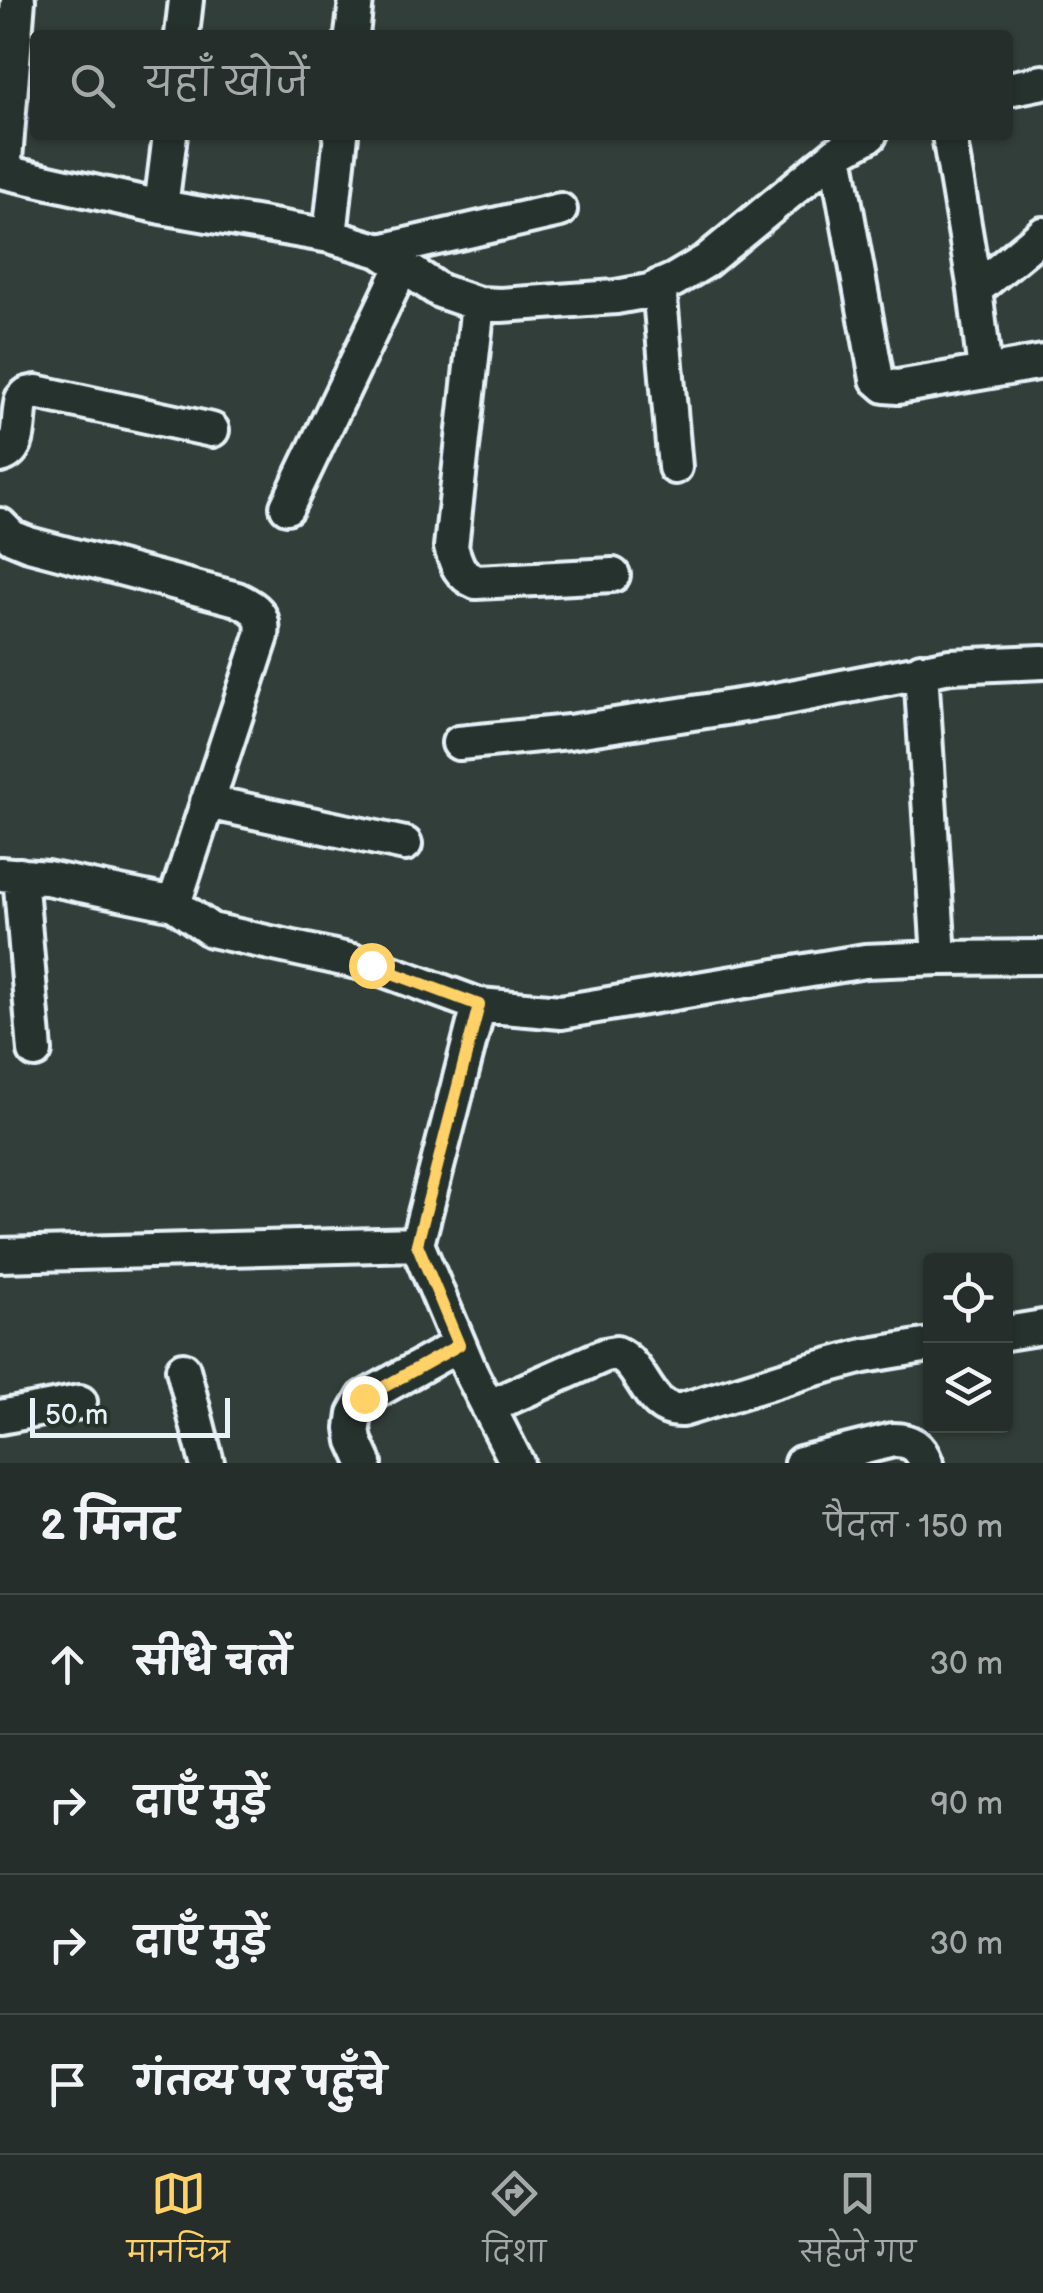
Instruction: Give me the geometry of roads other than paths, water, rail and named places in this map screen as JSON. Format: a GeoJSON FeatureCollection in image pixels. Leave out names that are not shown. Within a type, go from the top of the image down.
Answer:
{"type":"FeatureCollection","features":[{"type":"Feature","properties":{"kind":"street"},"geometry":{"type":"LineString","coordinates":[[18,0],[2,171],[161,207],[330,236],[391,259],[440,291],[478,304],[616,297],[660,286],[706,261],[836,154],[861,140]]}},
{"type":"Feature","properties":{"kind":"street"},"geometry":{"type":"LineString","coordinates":[[183,30],[186,0]]}},
{"type":"Feature","properties":{"kind":"street"},"geometry":{"type":"LineString","coordinates":[[353,30],[356,0]]}},
{"type":"Feature","properties":{"kind":"street"},"geometry":{"type":"LineString","coordinates":[[1013,89],[1043,82]]}},
{"type":"Feature","properties":{"kind":"street"},"geometry":{"type":"LineString","coordinates":[[161,207],[169,140]]}},
{"type":"Feature","properties":{"kind":"street"},"geometry":{"type":"LineString","coordinates":[[330,236],[340,140]]}},
{"type":"Feature","properties":{"kind":"street"},"geometry":{"type":"LineString","coordinates":[[950,140],[986,371]]}},
{"type":"Feature","properties":{"kind":"street"},"geometry":{"type":"LineString","coordinates":[[836,154],[877,379],[885,386],[898,387],[1043,362]]}},
{"type":"Feature","properties":{"kind":"street"},"geometry":{"type":"LineString","coordinates":[[391,259],[560,210]]}},
{"type":"Feature","properties":{"kind":"street"},"geometry":{"type":"LineString","coordinates":[[975,290],[1043,234]]}},
{"type":"Feature","properties":{"kind":"street"},"geometry":{"type":"LineString","coordinates":[[287,507],[391,259]]}},
{"type":"Feature","properties":{"kind":"street"},"geometry":{"type":"LineString","coordinates":[[660,286],[674,467]]}},
{"type":"Feature","properties":{"kind":"street"},"geometry":{"type":"LineString","coordinates":[[478,304],[451,547],[458,567],[466,578],[476,582],[612,575]]}},
{"type":"Feature","properties":{"kind":"street"},"geometry":{"type":"LineString","coordinates":[[0,456],[9,454],[14,447],[22,399],[36,392],[212,430]]}},
{"type":"Feature","properties":{"kind":"street"},"geometry":{"type":"LineString","coordinates":[[0,525],[12,537],[28,544],[237,599],[260,614],[264,623],[262,636],[174,904]]}},
{"type":"Feature","properties":{"kind":"street"},"geometry":{"type":"LineString","coordinates":[[459,742],[569,732],[771,701],[950,666],[1043,662]]}},
{"type":"Feature","properties":{"kind":"street"},"geometry":{"type":"LineString","coordinates":[[921,670],[939,958]]}},
{"type":"Feature","properties":{"kind":"street"},"geometry":{"type":"LineString","coordinates":[[208,802],[405,844]]}},
{"type":"Feature","properties":{"kind":"street"},"geometry":{"type":"LineString","coordinates":[[36,1051],[10,874],[174,904],[212,930],[371,965],[479,1005],[561,1012],[826,966],[939,958],[1043,957]]}},
{"type":"Feature","properties":{"kind":"street"},"geometry":{"type":"LineString","coordinates":[[479,1005],[417,1244],[459,1345],[517,1463]]}},
{"type":"Feature","properties":{"kind":"street"},"geometry":{"type":"LineString","coordinates":[[0,1255],[417,1244]]}},
{"type":"Feature","properties":{"kind":"street"},"geometry":{"type":"LineString","coordinates":[[1013,1331],[1043,1326]]}},
{"type":"Feature","properties":{"kind":"street"},"geometry":{"type":"LineString","coordinates":[[365,1463],[353,1428],[364,1398],[459,1345]]}},
{"type":"Feature","properties":{"kind":"street"},"geometry":{"type":"LineString","coordinates":[[488,1407],[616,1353],[631,1363],[656,1400],[672,1411],[845,1360],[923,1346]]}},
{"type":"Feature","properties":{"kind":"street"},"geometry":{"type":"LineString","coordinates":[[183,1368],[207,1463]]}},
{"type":"Feature","properties":{"kind":"street"},"geometry":{"type":"LineString","coordinates":[[0,1418],[80,1402]]}},
{"type":"Feature","properties":{"kind":"street"},"geometry":{"type":"LineString","coordinates":[[800,1463],[908,1440],[926,1463]]}}]}
